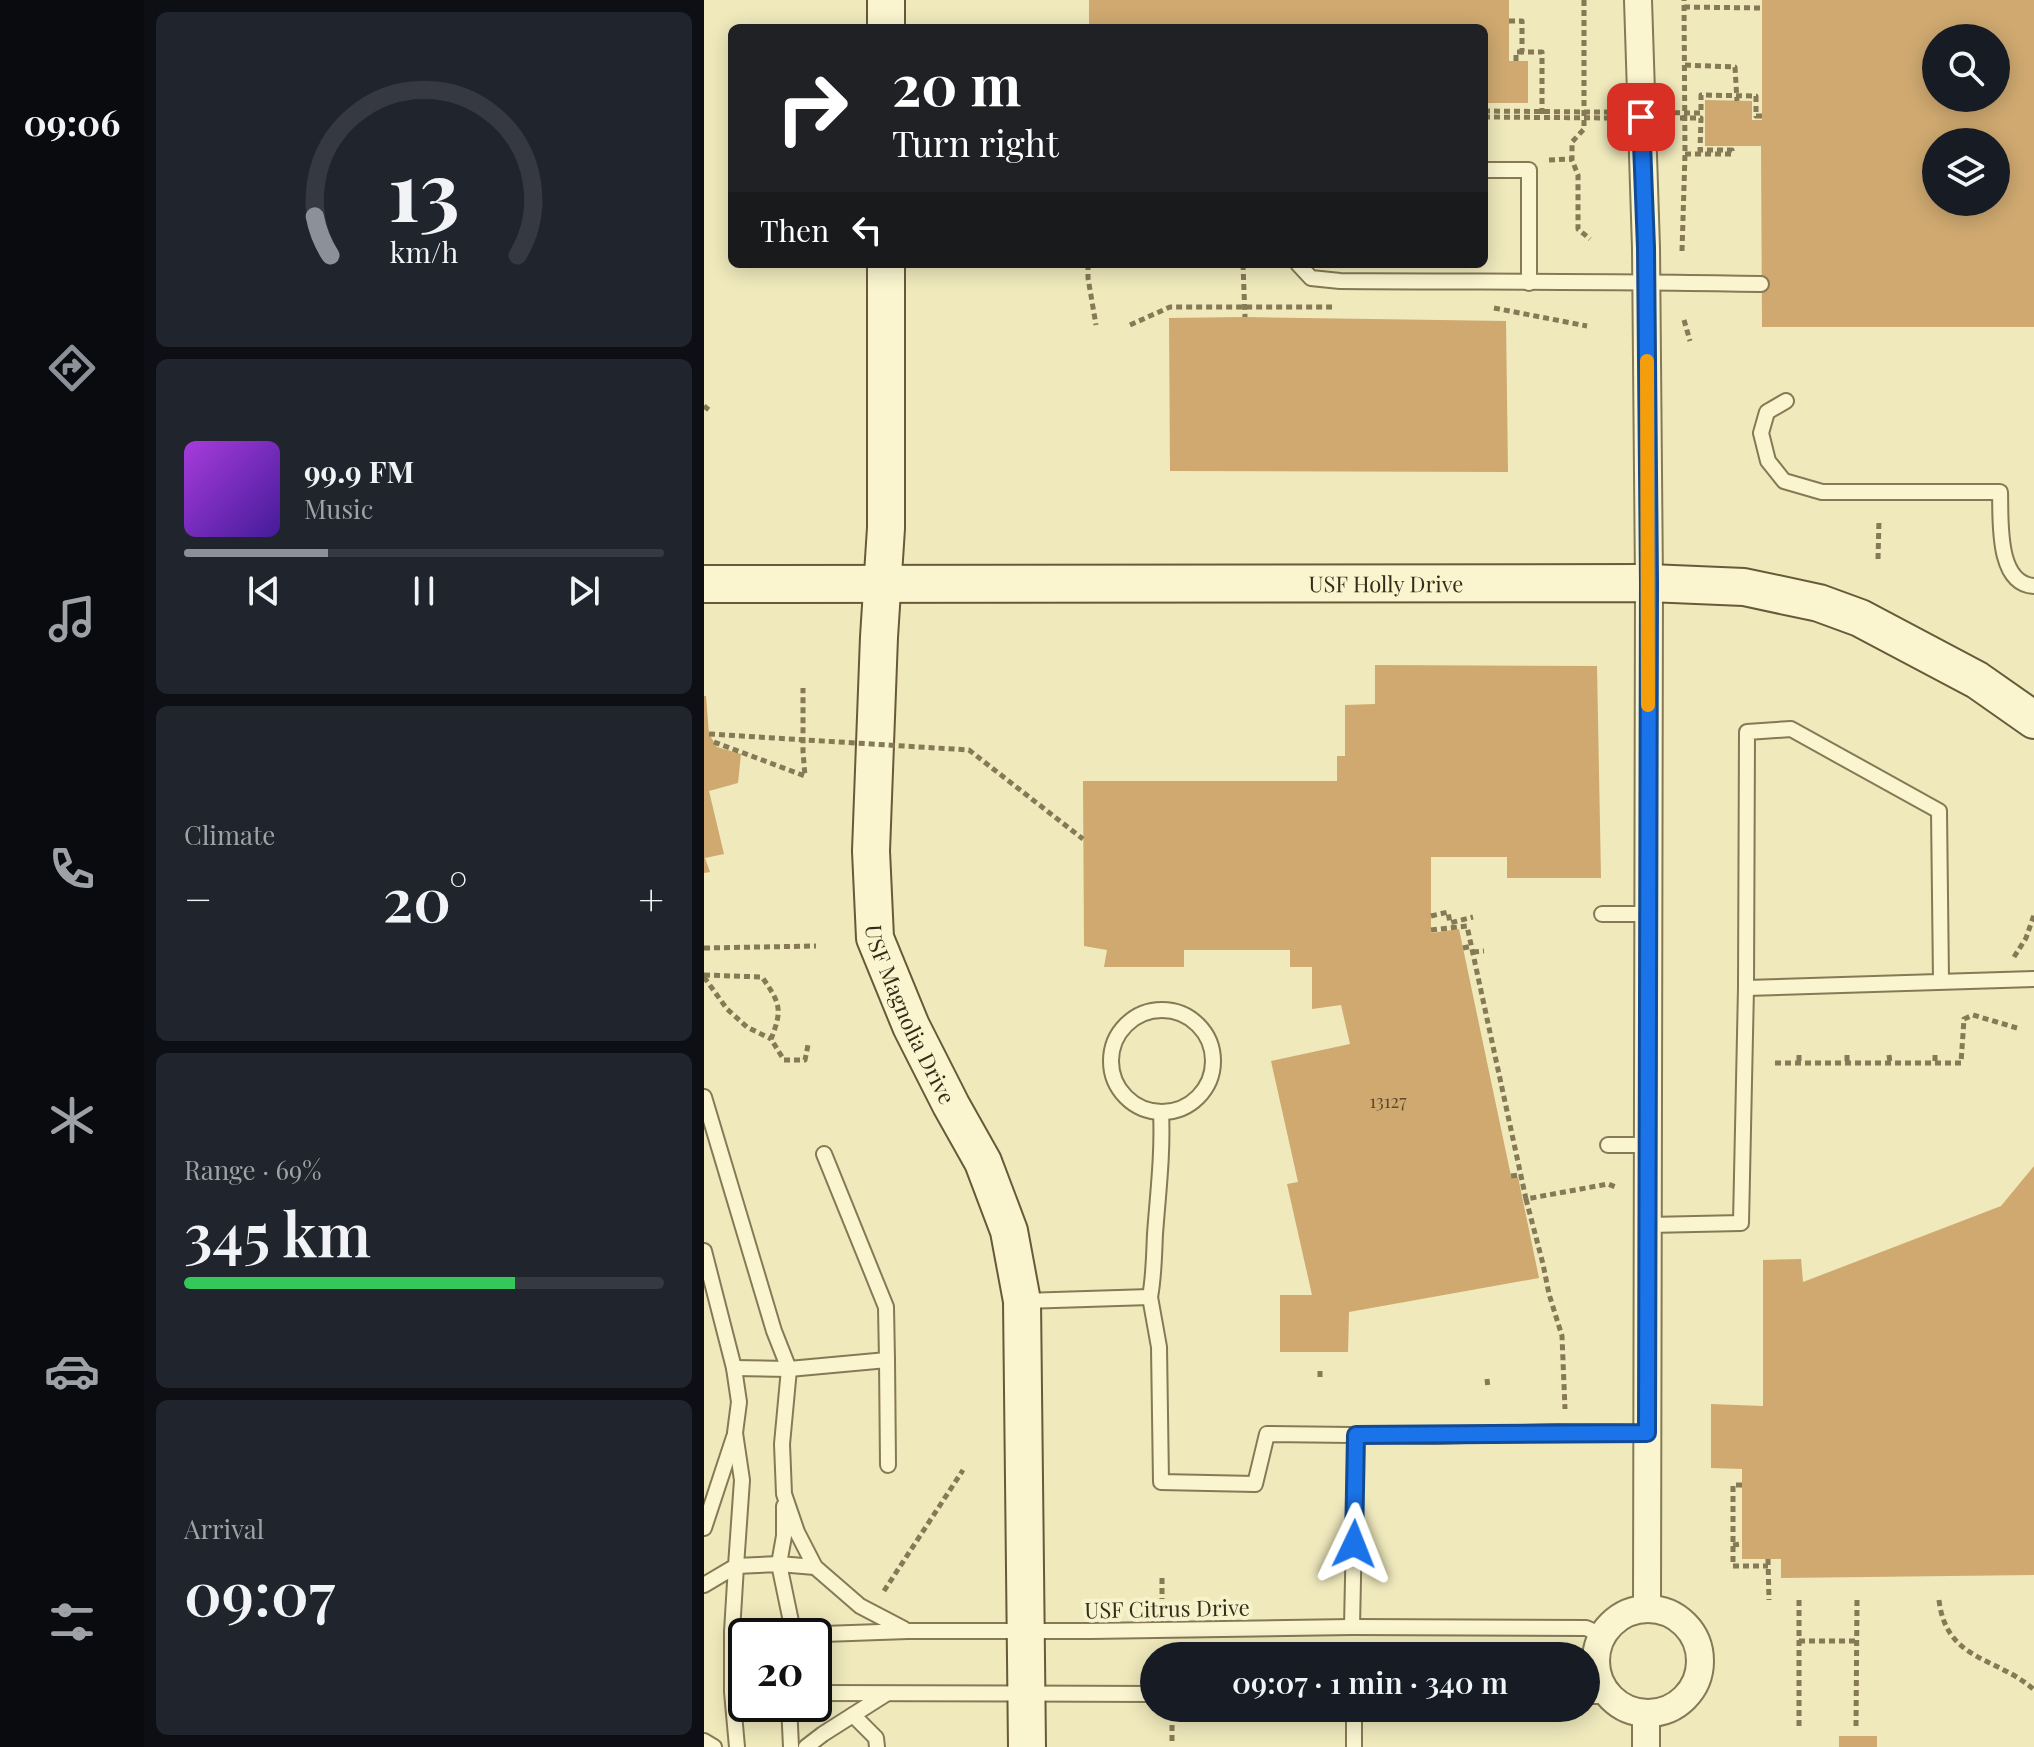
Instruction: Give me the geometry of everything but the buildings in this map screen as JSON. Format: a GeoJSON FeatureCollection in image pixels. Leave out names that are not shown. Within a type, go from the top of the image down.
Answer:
{"type":"FeatureCollection","features":[{"type":"Feature","properties":{"kind":"street"},"geometry":{"type":"LineString","coordinates":[[886,0],[886,24]]}},
{"type":"Feature","properties":{"kind":"street"},"geometry":{"type":"LineString","coordinates":[[1638,0],[1646,282],[1649,583],[1647,1608]]}},
{"type":"Feature","properties":{"kind":"street","name":"USF Magnolia Drive"},"geometry":{"type":"LineString","coordinates":[[886,268],[886,528],[871,851],[875,938],[911,1026],[983,1162],[1009,1231],[1022,1301],[1027,1747]]}},
{"type":"Feature","properties":{"kind":"street","name":"USF Holly Drive"},"geometry":{"type":"LineString","coordinates":[[704,584],[1649,583],[1744,587],[1819,603],[1860,618],[1977,680],[2034,720]]}},
{"type":"Feature","properties":{"kind":"street"},"geometry":{"type":"LineString","coordinates":[[1600,1642],[1607,1627],[1621,1615],[1647,1608],[1658,1609],[1676,1616],[1685,1624],[1696,1639],[1700,1660],[1689,1693],[1664,1710],[1637,1712],[1600,1697]]}},
{"type":"Feature","properties":{"kind":"street"},"geometry":{"type":"LineString","coordinates":[[1646,1713],[1646,1747]]}},
{"type":"Feature","properties":{"kind":"lane"},"geometry":{"type":"LineString","coordinates":[[1488,170],[1529,170],[1529,283]]}},
{"type":"Feature","properties":{"kind":"lane"},"geometry":{"type":"LineString","coordinates":[[1302,268],[1311,278],[1340,281],[1761,284]]}},
{"type":"Feature","properties":{"kind":"lane"},"geometry":{"type":"LineString","coordinates":[[1786,401],[1767,412],[1761,433],[1768,461],[1784,481],[1822,492],[2000,492],[2004,559],[2012,575],[2028,586],[2034,586]]}},
{"type":"Feature","properties":{"kind":"lane"},"geometry":{"type":"LineString","coordinates":[[1649,1225],[1741,1223],[1747,732],[1791,729],[1939,811],[1941,980]]}},
{"type":"Feature","properties":{"kind":"lane"},"geometry":{"type":"LineString","coordinates":[[1602,914],[1648,914]]}},
{"type":"Feature","properties":{"kind":"lane"},"geometry":{"type":"LineString","coordinates":[[1746,988],[2034,979]]}},
{"type":"Feature","properties":{"kind":"lane"},"geometry":{"type":"LineString","coordinates":[[1154,1010],[1170,1010],[1187,1016],[1206,1034],[1213,1051],[1212,1075],[1202,1094],[1184,1107],[1161,1112],[1133,1104],[1118,1087],[1111,1069],[1112,1050],[1117,1036],[1137,1016],[1154,1010]]}},
{"type":"Feature","properties":{"kind":"lane"},"geometry":{"type":"LineString","coordinates":[[704,1097],[774,1331],[789,1369],[782,1444],[784,1536],[779,1564],[790,1618]]}},
{"type":"Feature","properties":{"kind":"lane"},"geometry":{"type":"LineString","coordinates":[[1161,1112],[1162,1147],[1150,1297],[1159,1347],[1161,1482],[1255,1484],[1267,1434],[1647,1433]]}},
{"type":"Feature","properties":{"kind":"lane"},"geometry":{"type":"LineString","coordinates":[[1608,1145],[1648,1145]]}},
{"type":"Feature","properties":{"kind":"lane"},"geometry":{"type":"LineString","coordinates":[[824,1154],[886,1307],[888,1465]]}},
{"type":"Feature","properties":{"kind":"lane"},"geometry":{"type":"LineString","coordinates":[[704,1251],[734,1368],[739,1402],[735,1433],[704,1528]]}},
{"type":"Feature","properties":{"kind":"lane"},"geometry":{"type":"LineString","coordinates":[[1022,1301],[1150,1297]]}},
{"type":"Feature","properties":{"kind":"lane"},"geometry":{"type":"LineString","coordinates":[[734,1368],[789,1369],[887,1360]]}},
{"type":"Feature","properties":{"kind":"lane"},"geometry":{"type":"LineString","coordinates":[[733,1618],[742,1480],[735,1433]]}},
{"type":"Feature","properties":{"kind":"lane"},"geometry":{"type":"LineString","coordinates":[[1352,1627],[1356,1435]]}},
{"type":"Feature","properties":{"kind":"lane"},"geometry":{"type":"LineString","coordinates":[[784,1494],[797,1532],[815,1567],[860,1606],[908,1631]]}},
{"type":"Feature","properties":{"kind":"lane"},"geometry":{"type":"LineString","coordinates":[[704,1585],[736,1566],[779,1564],[815,1567]]}},
{"type":"Feature","properties":{"kind":"lane","name":"USF Citrus Drive"},"geometry":{"type":"LineString","coordinates":[[832,1634],[1352,1627],[1586,1628],[1602,1635]]}},
{"type":"Feature","properties":{"kind":"lane"},"geometry":{"type":"LineString","coordinates":[[832,1693],[1140,1694]]}},
{"type":"Feature","properties":{"kind":"lane"},"geometry":{"type":"LineString","coordinates":[[806,1747],[887,1694]]}},
{"type":"Feature","properties":{"kind":"lane"},"geometry":{"type":"LineString","coordinates":[[853,1715],[876,1738],[877,1747]]}},
{"type":"Feature","properties":{"kind":"lane"},"geometry":{"type":"LineString","coordinates":[[737,1747],[738,1722]]}},
{"type":"Feature","properties":{"kind":"lane"},"geometry":{"type":"LineString","coordinates":[[790,1722],[791,1747]]}},
{"type":"Feature","properties":{"kind":"lane"},"geometry":{"type":"LineString","coordinates":[[1354,1722],[1354,1747]]}},
{"type":"Feature","properties":{"kind":"lane"},"geometry":{"type":"LineString","coordinates":[[704,1741],[714,1747]]}},
{"type":"Feature","properties":{"kind":"path"},"geometry":{"type":"LineString","coordinates":[[1584,0],[1584,129],[1572,142],[1572,160],[1578,175],[1578,229],[1590,239]]}},
{"type":"Feature","properties":{"kind":"path"},"geometry":{"type":"LineString","coordinates":[[1682,251],[1684,4],[1762,8]]}},
{"type":"Feature","properties":{"kind":"path"},"geometry":{"type":"LineString","coordinates":[[1509,21],[1522,21],[1522,52]]}},
{"type":"Feature","properties":{"kind":"path"},"geometry":{"type":"LineString","coordinates":[[1516,61],[1516,52],[1542,52],[1542,117]]}},
{"type":"Feature","properties":{"kind":"path"},"geometry":{"type":"LineString","coordinates":[[1685,65],[1735,67],[1737,101]]}},
{"type":"Feature","properties":{"kind":"path"},"geometry":{"type":"LineString","coordinates":[[1488,114],[1701,113],[1701,95],[1756,96],[1756,116],[1762,116]]}},
{"type":"Feature","properties":{"kind":"path"},"geometry":{"type":"LineString","coordinates":[[1488,114],[1612,118]]}},
{"type":"Feature","properties":{"kind":"path"},"geometry":{"type":"LineString","coordinates":[[1683,118],[1701,118],[1700,150],[1732,150],[1732,154],[1685,154]]}},
{"type":"Feature","properties":{"kind":"path"},"geometry":{"type":"LineString","coordinates":[[1088,268],[1096,325]]}},
{"type":"Feature","properties":{"kind":"path"},"geometry":{"type":"LineString","coordinates":[[1243,268],[1245,317]]}},
{"type":"Feature","properties":{"kind":"path"},"geometry":{"type":"LineString","coordinates":[[1130,325],[1170,307]]}},
{"type":"Feature","properties":{"kind":"path"},"geometry":{"type":"LineString","coordinates":[[1491,307],[1587,326]]}},
{"type":"Feature","properties":{"kind":"path"},"geometry":{"type":"LineString","coordinates":[[1684,320],[1690,341]]}},
{"type":"Feature","properties":{"kind":"path"},"geometry":{"type":"LineString","coordinates":[[1878,559],[1879,520]]}},
{"type":"Feature","properties":{"kind":"path"},"geometry":{"type":"LineString","coordinates":[[714,742],[805,776],[803,688]]}},
{"type":"Feature","properties":{"kind":"path"},"geometry":{"type":"LineString","coordinates":[[709,734],[969,750],[1083,839]]}},
{"type":"Feature","properties":{"kind":"path"},"geometry":{"type":"LineString","coordinates":[[1431,916],[1448,912],[1450,923],[1473,917]]}},
{"type":"Feature","properties":{"kind":"path"},"geometry":{"type":"LineString","coordinates":[[2006,967],[2026,938],[2034,915]]}},
{"type":"Feature","properties":{"kind":"path"},"geometry":{"type":"LineString","coordinates":[[1431,930],[1467,926],[1520,1175],[1562,1336],[1565,1410],[1577,1410]]}},
{"type":"Feature","properties":{"kind":"path"},"geometry":{"type":"LineString","coordinates":[[704,948],[816,946]]}},
{"type":"Feature","properties":{"kind":"path"},"geometry":{"type":"LineString","coordinates":[[1463,948],[1484,951]]}},
{"type":"Feature","properties":{"kind":"path"},"geometry":{"type":"LineString","coordinates":[[704,976],[762,977],[775,996],[780,1018],[771,1039]]}},
{"type":"Feature","properties":{"kind":"path"},"geometry":{"type":"LineString","coordinates":[[704,976],[727,1009],[747,1027],[771,1039],[784,1060],[805,1060],[808,1045]]}},
{"type":"Feature","properties":{"kind":"path"},"geometry":{"type":"LineString","coordinates":[[1775,1063],[1961,1063],[1964,1019],[1973,1015],[2017,1028]]}},
{"type":"Feature","properties":{"kind":"path"},"geometry":{"type":"LineString","coordinates":[[1799,1055],[1799,1063]]}},
{"type":"Feature","properties":{"kind":"path"},"geometry":{"type":"LineString","coordinates":[[1847,1055],[1847,1063]]}},
{"type":"Feature","properties":{"kind":"path"},"geometry":{"type":"LineString","coordinates":[[1889,1055],[1890,1063]]}},
{"type":"Feature","properties":{"kind":"path"},"geometry":{"type":"LineString","coordinates":[[1935,1055],[1935,1063]]}},
{"type":"Feature","properties":{"kind":"path"},"geometry":{"type":"LineString","coordinates":[[1511,1176],[1520,1175]]}},
{"type":"Feature","properties":{"kind":"path"},"geometry":{"type":"LineString","coordinates":[[1526,1199],[1608,1184],[1620,1188]]}},
{"type":"Feature","properties":{"kind":"path"},"geometry":{"type":"LineString","coordinates":[[1320,1371],[1320,1379]]}},
{"type":"Feature","properties":{"kind":"path"},"geometry":{"type":"LineString","coordinates":[[1487,1379],[1488,1388]]}},
{"type":"Feature","properties":{"kind":"path"},"geometry":{"type":"LineString","coordinates":[[884,1591],[963,1470]]}},
{"type":"Feature","properties":{"kind":"path"},"geometry":{"type":"LineString","coordinates":[[1742,1485],[1733,1485],[1733,1566],[1768,1563],[1769,1600]]}},
{"type":"Feature","properties":{"kind":"path"},"geometry":{"type":"LineString","coordinates":[[1733,1545],[1742,1544]]}},
{"type":"Feature","properties":{"kind":"path"},"geometry":{"type":"LineString","coordinates":[[1162,1578],[1162,1599]]}},
{"type":"Feature","properties":{"kind":"path"},"geometry":{"type":"LineString","coordinates":[[1799,1600],[1799,1726]]}},
{"type":"Feature","properties":{"kind":"path"},"geometry":{"type":"LineString","coordinates":[[1856,1726],[1857,1600]]}},
{"type":"Feature","properties":{"kind":"path"},"geometry":{"type":"LineString","coordinates":[[1939,1600],[1940,1613],[1956,1640],[1976,1658],[2027,1683],[2034,1690]]}},
{"type":"Feature","properties":{"kind":"path"},"geometry":{"type":"LineString","coordinates":[[1799,1641],[1857,1641]]}},
{"type":"Feature","properties":{"kind":"path"},"geometry":{"type":"LineString","coordinates":[[1172,1725],[1172,1741]]}},
{"type":"Feature","properties":{"kind":"slow traffic"},"geometry":{"type":"LineString","coordinates":[[1647,361],[1648,705]]}},
{"type":"Feature","properties":{"kind":"route"},"geometry":{"type":"LineString","coordinates":[[1354,1544],[1356,1435],[1647,1433],[1649,583],[1646,248],[1641,117]]}}]}
